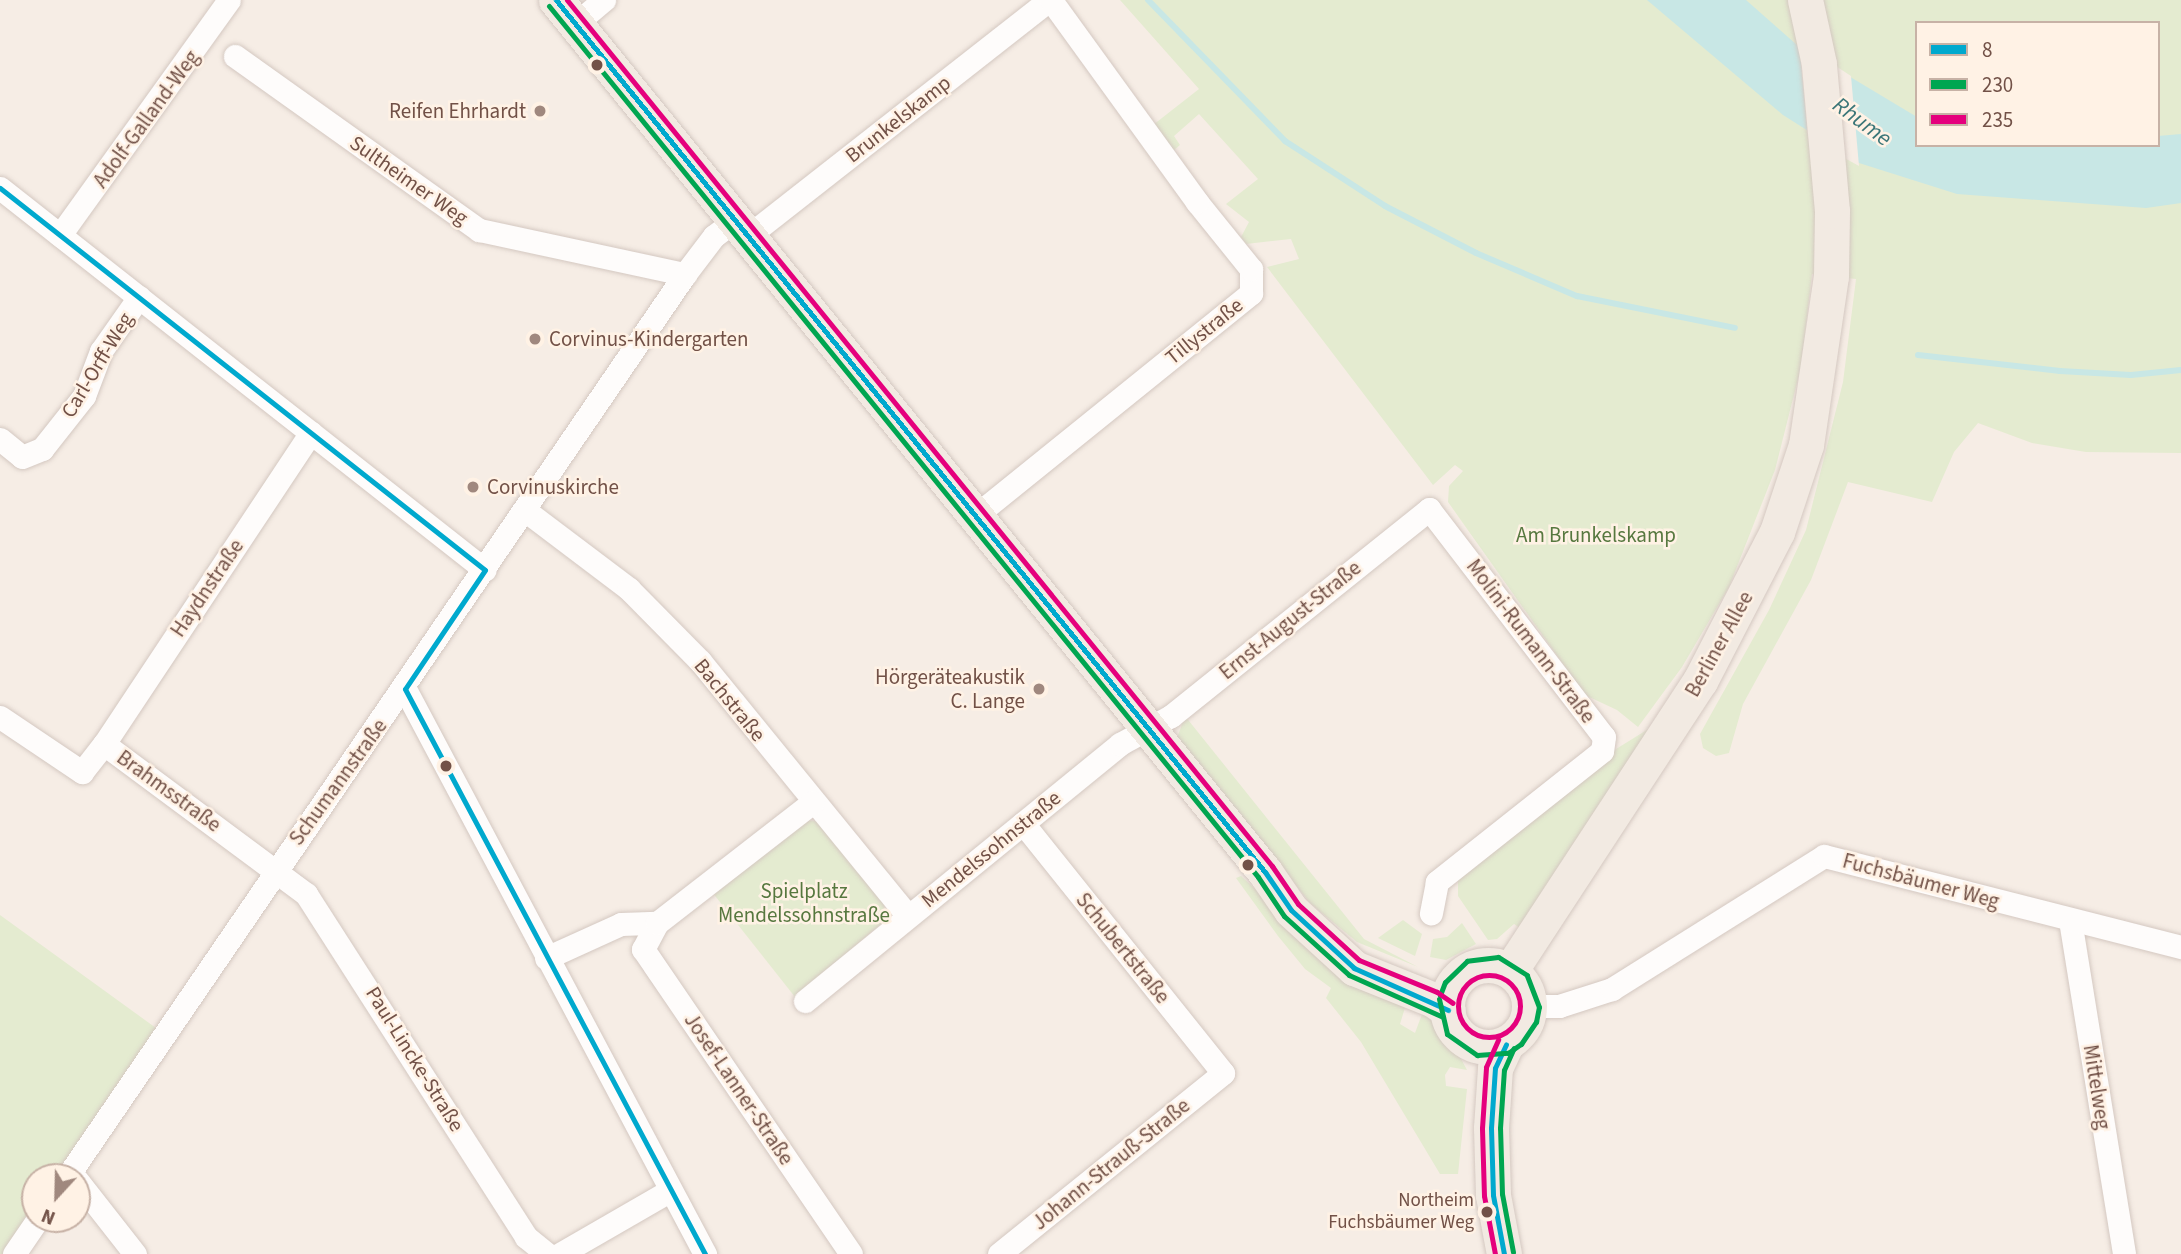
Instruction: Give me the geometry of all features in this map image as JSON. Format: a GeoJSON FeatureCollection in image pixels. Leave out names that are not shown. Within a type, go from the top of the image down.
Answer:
{"type":"FeatureCollection","features":[{"type":"Feature","properties":{"kind":"main road","name":"Berliner Allee"},"geometry":{"type":"LineString","coordinates":[[1510,971],[1700,681],[1777,532],[1806,445],[1830,276],[1830,153],[1819,64],[1805,0]]}},
{"type":"Feature","properties":{"kind":"main road"},"geometry":{"type":"LineString","coordinates":[[565,12],[1265,872],[1291,910],[1334,954],[1448,1010]]}},
{"type":"Feature","properties":{"kind":"main road"},"geometry":{"type":"LineString","coordinates":[[1265,872],[1327,935],[1351,951],[1378,964],[1424,976],[1460,977]]}},
{"type":"Feature","properties":{"kind":"main road"},"geometry":{"type":"LineString","coordinates":[[1504,1254],[1493,1195],[1491,1128],[1495,1068],[1506,1044],[1523,1028],[1530,1006],[1527,992],[1510,971],[1484,965],[1460,977],[1452,987],[1448,1010],[1454,1029],[1469,1042],[1487,1047],[1506,1044]]}},
{"type":"Feature","properties":{"kind":"main road"},"geometry":{"type":"LineString","coordinates":[[1469,1042],[1474,1078],[1475,1204],[1483,1254]]}},
{"type":"Feature","properties":{"kind":"street","name":"Adolf-Galland-Weg"},"geometry":{"type":"LineString","coordinates":[[60,235],[229,0]]}},
{"type":"Feature","properties":{"kind":"street"},"geometry":{"type":"LineString","coordinates":[[565,12],[604,0]]}},
{"type":"Feature","properties":{"kind":"street","name":"Brunkelskamp"},"geometry":{"type":"LineString","coordinates":[[741,228],[1050,0]]}},
{"type":"Feature","properties":{"kind":"street","name":"Tillystraße"},"geometry":{"type":"LineString","coordinates":[[975,516],[1251,293],[1251,269],[1197,202],[1050,0]]}},
{"type":"Feature","properties":{"kind":"street","name":"Sultheimer Weg"},"geometry":{"type":"LineString","coordinates":[[235,56],[480,230],[685,274]]}},
{"type":"Feature","properties":{"kind":"street"},"geometry":{"type":"LineString","coordinates":[[0,188],[485,570]]}},
{"type":"Feature","properties":{"kind":"street","name":"Schumannstraße"},"geometry":{"type":"LineString","coordinates":[[81,1163],[276,868],[405,689],[685,274],[714,236],[741,228]]}},
{"type":"Feature","properties":{"kind":"street","name":"Carl-Orff-Weg"},"geometry":{"type":"LineString","coordinates":[[0,439],[22,457],[42,449],[84,396],[101,351],[139,297]]}},
{"type":"Feature","properties":{"kind":"street","name":"Haydnstraße"},"geometry":{"type":"LineString","coordinates":[[104,744],[311,433]]}},
{"type":"Feature","properties":{"kind":"street","name":"Ernst-August-Straße"},"geometry":{"type":"LineString","coordinates":[[1148,728],[1171,716],[1429,509]]}},
{"type":"Feature","properties":{"kind":"street","name":"Molini-Rumann-Straße"},"geometry":{"type":"LineString","coordinates":[[1429,509],[1604,737],[1602,751],[1437,882],[1431,913]]}},
{"type":"Feature","properties":{"kind":"street","name":"Bachstraße"},"geometry":{"type":"LineString","coordinates":[[526,511],[629,589],[700,661],[908,916]]}},
{"type":"Feature","properties":{"kind":"street"},"geometry":{"type":"LineString","coordinates":[[405,689],[669,1191],[705,1254]]}},
{"type":"Feature","properties":{"kind":"street","name":"Brahmsstraße"},"geometry":{"type":"LineString","coordinates":[[0,717],[82,772],[104,744],[276,868]]}},
{"type":"Feature","properties":{"kind":"street","name":"Mendelssohnstraße"},"geometry":{"type":"LineString","coordinates":[[804,1001],[1120,744],[1148,728]]}},
{"type":"Feature","properties":{"kind":"street"},"geometry":{"type":"LineString","coordinates":[[546,958],[621,924],[657,923],[813,802]]}},
{"type":"Feature","properties":{"kind":"street","name":"Schubertstraße"},"geometry":{"type":"LineString","coordinates":[[1023,823],[1223,1073]]}},
{"type":"Feature","properties":{"kind":"street","name":"Fuchsbäumer Weg"},"geometry":{"type":"LineString","coordinates":[[1530,1006],[1559,1006],[1612,989],[1824,856],[2181,947]]}},
{"type":"Feature","properties":{"kind":"street","name":"Paul-Lincke-Straße"},"geometry":{"type":"LineString","coordinates":[[276,868],[306,894],[526,1237],[547,1254]]}},
{"type":"Feature","properties":{"kind":"street","name":"Mittelweg"},"geometry":{"type":"LineString","coordinates":[[2070,920],[2124,1254]]}},
{"type":"Feature","properties":{"kind":"street","name":"Josef-Lanner-Straße"},"geometry":{"type":"LineString","coordinates":[[657,923],[643,948],[851,1254]]}},
{"type":"Feature","properties":{"kind":"street","name":"Johann-Strauß-Straße"},"geometry":{"type":"LineString","coordinates":[[999,1254],[1223,1073]]}},
{"type":"Feature","properties":{"kind":"street"},"geometry":{"type":"LineString","coordinates":[[561,1254],[669,1191]]}},
{"type":"Feature","properties":{"kind":"street"},"geometry":{"type":"LineString","coordinates":[[91,1200],[135,1254]]}},
{"type":"Feature","properties":{"kind":"street"},"geometry":{"type":"LineString","coordinates":[[14,1254],[28,1233]]}},
{"type":"Feature","properties":{"kind":"green space","name":"Am Brunkelskamp"},"geometry":{"type":"Polygon","coordinates":[[[1120,0],[2181,0],[2181,453],[2086,452],[2032,443],[1978,423],[1954,452],[1932,502],[1848,482],[1811,580],[1743,704],[1729,753],[1716,756],[1703,748],[1700,734],[1769,610],[1806,530],[1843,382],[1856,279],[1812,274],[1801,367],[1775,470],[1729,587],[1682,667],[1638,727],[1617,710],[1585,695],[1448,502],[1449,486],[1463,471],[1455,465],[1433,485],[1267,267],[1299,259],[1291,239],[1246,244],[1241,237],[1249,222],[1226,204],[1258,179],[1199,114],[1174,136],[1180,145],[1173,151],[1153,125],[1199,89],[1120,0]]]}},
{"type":"Feature","properties":{"kind":"green space"},"geometry":{"type":"Polygon","coordinates":[[[1185,716],[1364,939],[1418,967],[1357,942],[1311,904],[1177,738],[1185,716]]]}},
{"type":"Feature","properties":{"kind":"green space"},"geometry":{"type":"Polygon","coordinates":[[[1650,728],[1520,928],[1514,924],[1497,939],[1488,940],[1458,896],[1458,879],[1608,754],[1650,728]]]}},
{"type":"Feature","properties":{"kind":"green space","name":"Spielplatz Mendelssohnstraße"},"geometry":{"type":"Polygon","coordinates":[[[803,820],[822,822],[885,900],[883,922],[795,997],[712,892],[803,820]]]}},
{"type":"Feature","properties":{"kind":"green space"},"geometry":{"type":"Polygon","coordinates":[[[1241,876],[1265,898],[1408,998],[1400,1024],[1415,1033],[1425,1006],[1443,1025],[1467,1070],[1450,1067],[1445,1075],[1446,1086],[1467,1089],[1458,1174],[1440,1174],[1361,1042],[1326,998],[1331,988],[1305,969],[1278,936],[1236,878],[1241,876]]]}},
{"type":"Feature","properties":{"kind":"green space"},"geometry":{"type":"Polygon","coordinates":[[[0,915],[156,1028],[64,1163],[21,1163],[21,1233],[27,1233],[25,1254],[0,1254],[0,915]]]}},
{"type":"Feature","properties":{"kind":"green space"},"geometry":{"type":"Polygon","coordinates":[[[1403,920],[1422,934],[1415,956],[1378,938],[1403,920]]]}},
{"type":"Feature","properties":{"kind":"green space"},"geometry":{"type":"Polygon","coordinates":[[[1462,923],[1476,944],[1446,960],[1430,957],[1433,939],[1447,937],[1462,923]]]}},
{"type":"Feature","properties":{"kind":"water","name":"Rhume"},"geometry":{"type":"Polygon","coordinates":[[[1647,0],[1746,0],[1797,45],[1915,116],[1915,147],[2160,147],[2160,136],[2181,134],[2181,203],[2146,208],[1957,194],[1859,163],[1783,115],[1647,0]]]}},
{"type":"Feature","properties":{"kind":"pier"},"geometry":{"type":"Polygon","coordinates":[[[1799,42],[1851,76],[1859,166],[1808,138],[1799,42]]]}},
{"type":"Feature","properties":{"kind":"waterway"},"geometry":{"type":"LineString","coordinates":[[1148,0],[1285,141],[1385,206],[1476,253],[1577,296],[1735,328]]}},
{"type":"Feature","properties":{"kind":"waterway"},"geometry":{"type":"LineString","coordinates":[[1918,355],[2060,371],[2131,375],[2181,370]]}},
{"type":"Feature","properties":{"kind":"transit line","name":"8"},"geometry":{"type":"LineString","coordinates":[[556,0],[1265,872],[1291,910],[1354,968],[1448,1010]]}},
{"type":"Feature","properties":{"kind":"transit line","name":"235"},"geometry":{"type":"LineString","coordinates":[[567,0],[1272,866],[1298,904],[1359,960],[1437,992],[1453,1003]]}},
{"type":"Feature","properties":{"kind":"transit line","name":"230"},"geometry":{"type":"LineString","coordinates":[[549,6],[1258,877],[1284,916],[1349,975],[1443,1017]]}},
{"type":"Feature","properties":{"kind":"transit line","name":"8"},"geometry":{"type":"LineString","coordinates":[[0,188],[485,570],[405,689],[705,1254]]}},
{"type":"Feature","properties":{"kind":"transit line","name":"230"},"geometry":{"type":"LineString","coordinates":[[1439,999],[1447,1034],[1477,1055],[1508,1053],[1521,1044],[1536,1022],[1539,1007],[1527,975],[1498,957],[1467,961],[1445,982],[1440,995]]}},
{"type":"Feature","properties":{"kind":"transit line","name":"235"},"geometry":{"type":"LineString","coordinates":[[1489,975],[1511,984],[1520,1006],[1511,1028],[1489,1037],[1467,1028],[1458,1006],[1467,984],[1489,975]]}},
{"type":"Feature","properties":{"kind":"transit line","name":"235"},"geometry":{"type":"LineString","coordinates":[[1495,1254],[1484,1196],[1482,1128],[1486,1067],[1498,1040]]}},
{"type":"Feature","properties":{"kind":"transit line","name":"8"},"geometry":{"type":"LineString","coordinates":[[1504,1254],[1493,1195],[1491,1128],[1495,1068],[1506,1044]]}},
{"type":"Feature","properties":{"kind":"transit line","name":"230"},"geometry":{"type":"LineString","coordinates":[[1513,1252],[1502,1194],[1500,1128],[1504,1070],[1514,1048]]}},
{"type":"Feature","properties":{"kind":"place","name":"Reifen Ehrhardt"},"geometry":{"type":"Point","coordinates":[540,111]}},
{"type":"Feature","properties":{"kind":"place","name":"Corvinus-Kindergarten"},"geometry":{"type":"Point","coordinates":[535,339]}},
{"type":"Feature","properties":{"kind":"place","name":"Corvinuskirche"},"geometry":{"type":"Point","coordinates":[473,487]}},
{"type":"Feature","properties":{"kind":"place","name":"Hörgeräteakustik C. Lange"},"geometry":{"type":"Point","coordinates":[1039,689]}},
{"type":"Feature","properties":{"kind":"place","name":"Northeim Fuchsbäumer Weg"},"geometry":{"type":"Point","coordinates":[1487,1212]}}]}
